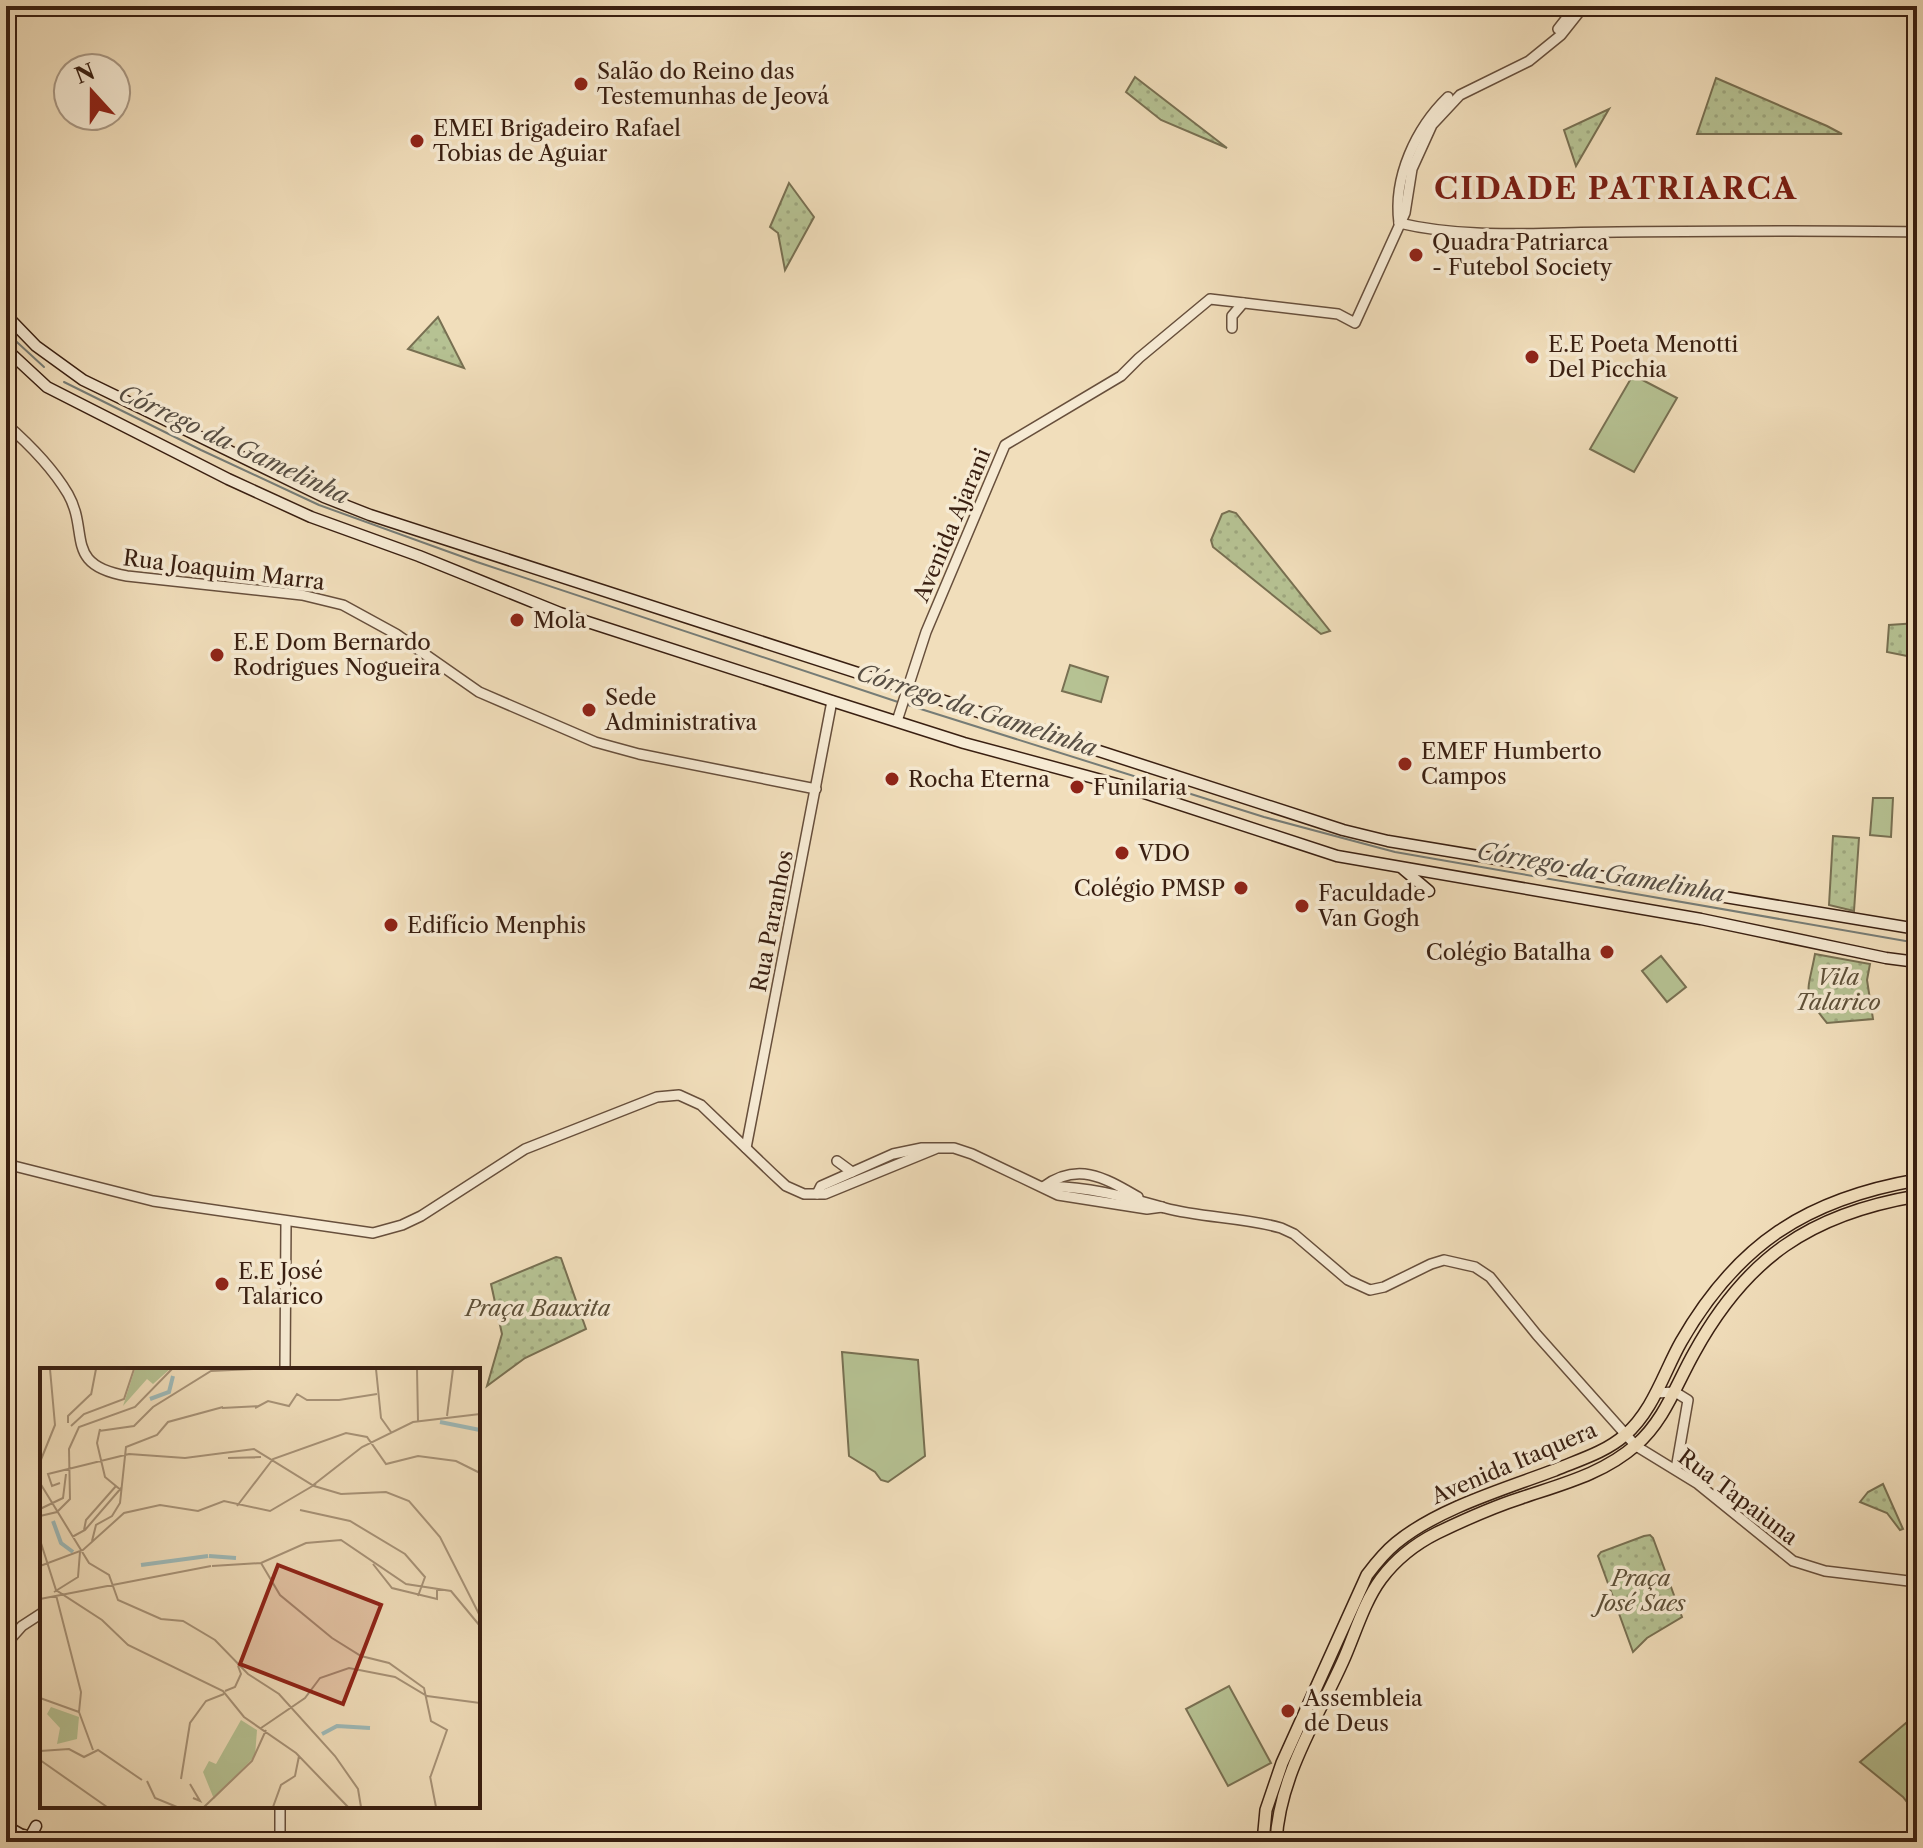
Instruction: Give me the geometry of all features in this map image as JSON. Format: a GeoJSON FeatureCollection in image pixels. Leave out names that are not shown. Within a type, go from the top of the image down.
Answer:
{"type":"FeatureCollection","features":[{"type":"Feature","properties":{"kind":"main road"},"geometry":{"type":"LineString","coordinates":[[6,315],[36,346],[83,380],[324,497],[903,698],[1388,841],[1917,929]]}},
{"type":"Feature","properties":{"kind":"main road"},"geometry":{"type":"LineString","coordinates":[[6,349],[47,387],[226,479],[311,517],[419,556],[560,613],[832,701],[964,743],[1119,784],[1337,856],[1686,916],[1917,962]]}},
{"type":"Feature","properties":{"kind":"main road"},"geometry":{"type":"LineString","coordinates":[[1402,867],[1429,891]]}},
{"type":"Feature","properties":{"kind":"main road","name":"Avenida Itaquera"},"geometry":{"type":"LineString","coordinates":[[1263,1842],[1266,1810],[1282,1763],[1367,1575],[1383,1555],[1403,1537],[1429,1522],[1589,1456],[1625,1435],[1644,1413],[1682,1341],[1716,1291],[1766,1239],[1826,1204],[1865,1191],[1917,1180]]}},
{"type":"Feature","properties":{"kind":"main road","name":"Avenida Itaquera"},"geometry":{"type":"LineString","coordinates":[[1276,1842],[1278,1815],[1290,1778],[1374,1589],[1398,1560],[1434,1535],[1507,1503],[1589,1475],[1636,1446],[1660,1418],[1702,1337],[1719,1313],[1775,1252],[1801,1233],[1837,1217],[1869,1206],[1917,1196]]}},
{"type":"Feature","properties":{"kind":"main road"},"geometry":{"type":"LineString","coordinates":[[6,1826],[28,1840],[36,1826]]}},
{"type":"Feature","properties":{"kind":"street"},"geometry":{"type":"LineString","coordinates":[[1399,223],[1397,213],[1405,167],[1427,119],[1447,97],[1461,88],[1527,55],[1557,30],[1576,6]]}},
{"type":"Feature","properties":{"kind":"street"},"geometry":{"type":"LineString","coordinates":[[1232,328],[1232,316],[1243,303],[1338,314],[1355,323],[1397,233],[1405,213],[1412,169],[1439,115],[1460,95],[1529,61],[1561,35],[1584,6]]}},
{"type":"Feature","properties":{"kind":"street"},"geometry":{"type":"LineString","coordinates":[[1399,223],[1464,233],[1534,235],[1917,232]]}},
{"type":"Feature","properties":{"kind":"street","name":"Avenida Ajarani"},"geometry":{"type":"LineString","coordinates":[[897,721],[933,616],[1005,445],[1121,376],[1210,299],[1243,303]]}},
{"type":"Feature","properties":{"kind":"street","name":"Rua Joaquim Marra"},"geometry":{"type":"LineString","coordinates":[[6,424],[48,465],[61,483],[71,499],[82,550],[102,570],[127,576],[302,595],[334,602],[386,628],[479,692],[595,742],[639,754],[816,789]]}},
{"type":"Feature","properties":{"kind":"street","name":"Rua Paranhos"},"geometry":{"type":"LineString","coordinates":[[746,1148],[832,701]]}},
{"type":"Feature","properties":{"kind":"street"},"geometry":{"type":"LineString","coordinates":[[6,1164],[153,1201],[361,1233],[391,1229],[421,1216],[525,1149],[657,1097],[688,1097],[786,1186],[804,1194],[836,1190],[935,1149]]}},
{"type":"Feature","properties":{"kind":"street"},"geometry":{"type":"LineString","coordinates":[[817,1194],[821,1186],[893,1154],[922,1148],[962,1150],[1058,1195],[1147,1209],[1162,1207]]}},
{"type":"Feature","properties":{"kind":"street"},"geometry":{"type":"LineString","coordinates":[[837,1161],[852,1172]]}},
{"type":"Feature","properties":{"kind":"street"},"geometry":{"type":"LineString","coordinates":[[1043,1187],[1062,1174],[1085,1174],[1116,1184],[1148,1202]]}},
{"type":"Feature","properties":{"kind":"street"},"geometry":{"type":"LineString","coordinates":[[1043,1187],[1060,1186],[1162,1207]]}},
{"type":"Feature","properties":{"kind":"street","name":"Rua Tapaiuna"},"geometry":{"type":"LineString","coordinates":[[1162,1207],[1288,1230],[1348,1280],[1370,1290],[1384,1287],[1444,1260],[1475,1267],[1490,1277],[1636,1446],[1676,1469],[1780,1552],[1804,1566],[1825,1571],[1917,1582]]}},
{"type":"Feature","properties":{"kind":"street"},"geometry":{"type":"LineString","coordinates":[[285,1368],[286,1222]]}},
{"type":"Feature","properties":{"kind":"street"},"geometry":{"type":"LineString","coordinates":[[1656,1393],[1675,1392],[1688,1400],[1676,1469]]}},
{"type":"Feature","properties":{"kind":"street"},"geometry":{"type":"LineString","coordinates":[[6,1644],[22,1626],[40,1614]]}},
{"type":"Feature","properties":{"kind":"street"},"geometry":{"type":"LineString","coordinates":[[280,1808],[280,1842]]}},
{"type":"Feature","properties":{"kind":"green space"},"geometry":{"type":"Polygon","coordinates":[[[1135,77],[1227,148],[1161,120],[1126,92],[1135,77]]]}},
{"type":"Feature","properties":{"kind":"green space"},"geometry":{"type":"Polygon","coordinates":[[[1716,78],[1827,126],[1842,134],[1697,134],[1716,78]]]}},
{"type":"Feature","properties":{"kind":"green space"},"geometry":{"type":"Polygon","coordinates":[[[1609,109],[1576,166],[1564,130],[1609,109]]]}},
{"type":"Feature","properties":{"kind":"green space"},"geometry":{"type":"Polygon","coordinates":[[[789,183],[814,217],[785,270],[778,233],[770,227],[789,183]]]}},
{"type":"Feature","properties":{"kind":"green space"},"geometry":{"type":"Polygon","coordinates":[[[438,317],[464,368],[408,349],[438,317]]]}},
{"type":"Feature","properties":{"kind":"green space"},"geometry":{"type":"Polygon","coordinates":[[[1633,375],[1677,398],[1634,472],[1590,449],[1633,375]]]}},
{"type":"Feature","properties":{"kind":"green space"},"geometry":{"type":"Polygon","coordinates":[[[1229,511],[1236,513],[1330,631],[1321,634],[1213,547],[1211,540],[1222,514],[1229,511]]]}},
{"type":"Feature","properties":{"kind":"green space"},"geometry":{"type":"Polygon","coordinates":[[[1917,623],[1917,658],[1887,652],[1889,625],[1917,623]]]}},
{"type":"Feature","properties":{"kind":"green space"},"geometry":{"type":"Polygon","coordinates":[[[1070,665],[1108,677],[1101,702],[1062,691],[1070,665]]]}},
{"type":"Feature","properties":{"kind":"green space"},"geometry":{"type":"Polygon","coordinates":[[[1873,798],[1893,798],[1891,837],[1870,835],[1873,798]]]}},
{"type":"Feature","properties":{"kind":"green space"},"geometry":{"type":"Polygon","coordinates":[[[1833,836],[1859,838],[1854,911],[1829,905],[1833,836]]]}},
{"type":"Feature","properties":{"kind":"green space","name":"Vila Talarico"},"geometry":{"type":"Polygon","coordinates":[[[1815,954],[1870,964],[1867,980],[1873,1019],[1827,1023],[1810,998],[1809,984],[1815,954]]]}},
{"type":"Feature","properties":{"kind":"green space"},"geometry":{"type":"Polygon","coordinates":[[[1661,956],[1686,987],[1667,1002],[1642,971],[1661,956]]]}},
{"type":"Feature","properties":{"kind":"green space","name":"Praça Bauxita"},"geometry":{"type":"Polygon","coordinates":[[[556,1257],[561,1258],[586,1329],[525,1358],[487,1386],[502,1334],[491,1284],[556,1257]]]}},
{"type":"Feature","properties":{"kind":"green space"},"geometry":{"type":"Polygon","coordinates":[[[842,1352],[918,1360],[925,1456],[888,1482],[849,1456],[842,1352]]]}},
{"type":"Feature","properties":{"kind":"green space"},"geometry":{"type":"Polygon","coordinates":[[[1883,1484],[1903,1529],[1900,1530],[1887,1513],[1860,1502],[1868,1492],[1883,1484]]]}},
{"type":"Feature","properties":{"kind":"green space","name":"Praça José Saes"},"geometry":{"type":"Polygon","coordinates":[[[1644,1536],[1653,1538],[1682,1617],[1647,1638],[1633,1652],[1598,1556],[1601,1552],[1644,1536]]]}},
{"type":"Feature","properties":{"kind":"green space"},"geometry":{"type":"Polygon","coordinates":[[[1229,1686],[1271,1763],[1228,1786],[1186,1709],[1229,1686]]]}},
{"type":"Feature","properties":{"kind":"green space"},"geometry":{"type":"Polygon","coordinates":[[[1913,1717],[1917,1717],[1917,1815],[1903,1797],[1860,1762],[1913,1717]]]}},
{"type":"Feature","properties":{"kind":"waterway","name":"Córrego da Gamelinha"},"geometry":{"type":"LineString","coordinates":[[6,332],[44,367]]}},
{"type":"Feature","properties":{"kind":"waterway","name":"Córrego da Gamelinha"},"geometry":{"type":"LineString","coordinates":[[64,382],[319,505],[477,562],[898,702]]}},
{"type":"Feature","properties":{"kind":"waterway","name":"Córrego da Gamelinha"},"geometry":{"type":"LineString","coordinates":[[908,705],[1264,817],[1395,852],[1917,943]]}},
{"type":"Feature","properties":{"kind":"place","name":"Salão do Reino das Testemunhas de Jeová"},"geometry":{"type":"Point","coordinates":[581,84]}},
{"type":"Feature","properties":{"kind":"place","name":"EMEI Brigadeiro Rafael Tobias de Aguiar"},"geometry":{"type":"Point","coordinates":[417,141]}},
{"type":"Feature","properties":{"kind":"place","name":"Quadra Patriarca - Futebol Society"},"geometry":{"type":"Point","coordinates":[1416,255]}},
{"type":"Feature","properties":{"kind":"place","name":"E.E Poeta Menotti Del Picchia"},"geometry":{"type":"Point","coordinates":[1532,357]}},
{"type":"Feature","properties":{"kind":"place","name":"Mola"},"geometry":{"type":"Point","coordinates":[517,620]}},
{"type":"Feature","properties":{"kind":"place","name":"E.E Dom Bernardo Rodrigues Nogueira"},"geometry":{"type":"Point","coordinates":[217,655]}},
{"type":"Feature","properties":{"kind":"place","name":"Sede Administrativa"},"geometry":{"type":"Point","coordinates":[589,710]}},
{"type":"Feature","properties":{"kind":"place","name":"EMEF Humberto Campos"},"geometry":{"type":"Point","coordinates":[1405,764]}},
{"type":"Feature","properties":{"kind":"place","name":"Rocha Eterna"},"geometry":{"type":"Point","coordinates":[892,779]}},
{"type":"Feature","properties":{"kind":"place","name":"Funilaria"},"geometry":{"type":"Point","coordinates":[1077,787]}},
{"type":"Feature","properties":{"kind":"place","name":"VDO"},"geometry":{"type":"Point","coordinates":[1122,853]}},
{"type":"Feature","properties":{"kind":"place","name":"Colégio PMSP"},"geometry":{"type":"Point","coordinates":[1241,888]}},
{"type":"Feature","properties":{"kind":"place","name":"Faculdade Van Gogh"},"geometry":{"type":"Point","coordinates":[1302,906]}},
{"type":"Feature","properties":{"kind":"place","name":"Edifício Menphis"},"geometry":{"type":"Point","coordinates":[391,925]}},
{"type":"Feature","properties":{"kind":"place","name":"Colégio Batalha"},"geometry":{"type":"Point","coordinates":[1607,952]}},
{"type":"Feature","properties":{"kind":"place","name":"E.E José Talarico"},"geometry":{"type":"Point","coordinates":[222,1284]}},
{"type":"Feature","properties":{"kind":"place","name":"Assembleia de Deus"},"geometry":{"type":"Point","coordinates":[1288,1711]}},
{"type":"Feature","properties":{"kind":"district","name":"CIDADE PATRIARCA"},"geometry":{"type":"Point","coordinates":[1616,188]}}]}
